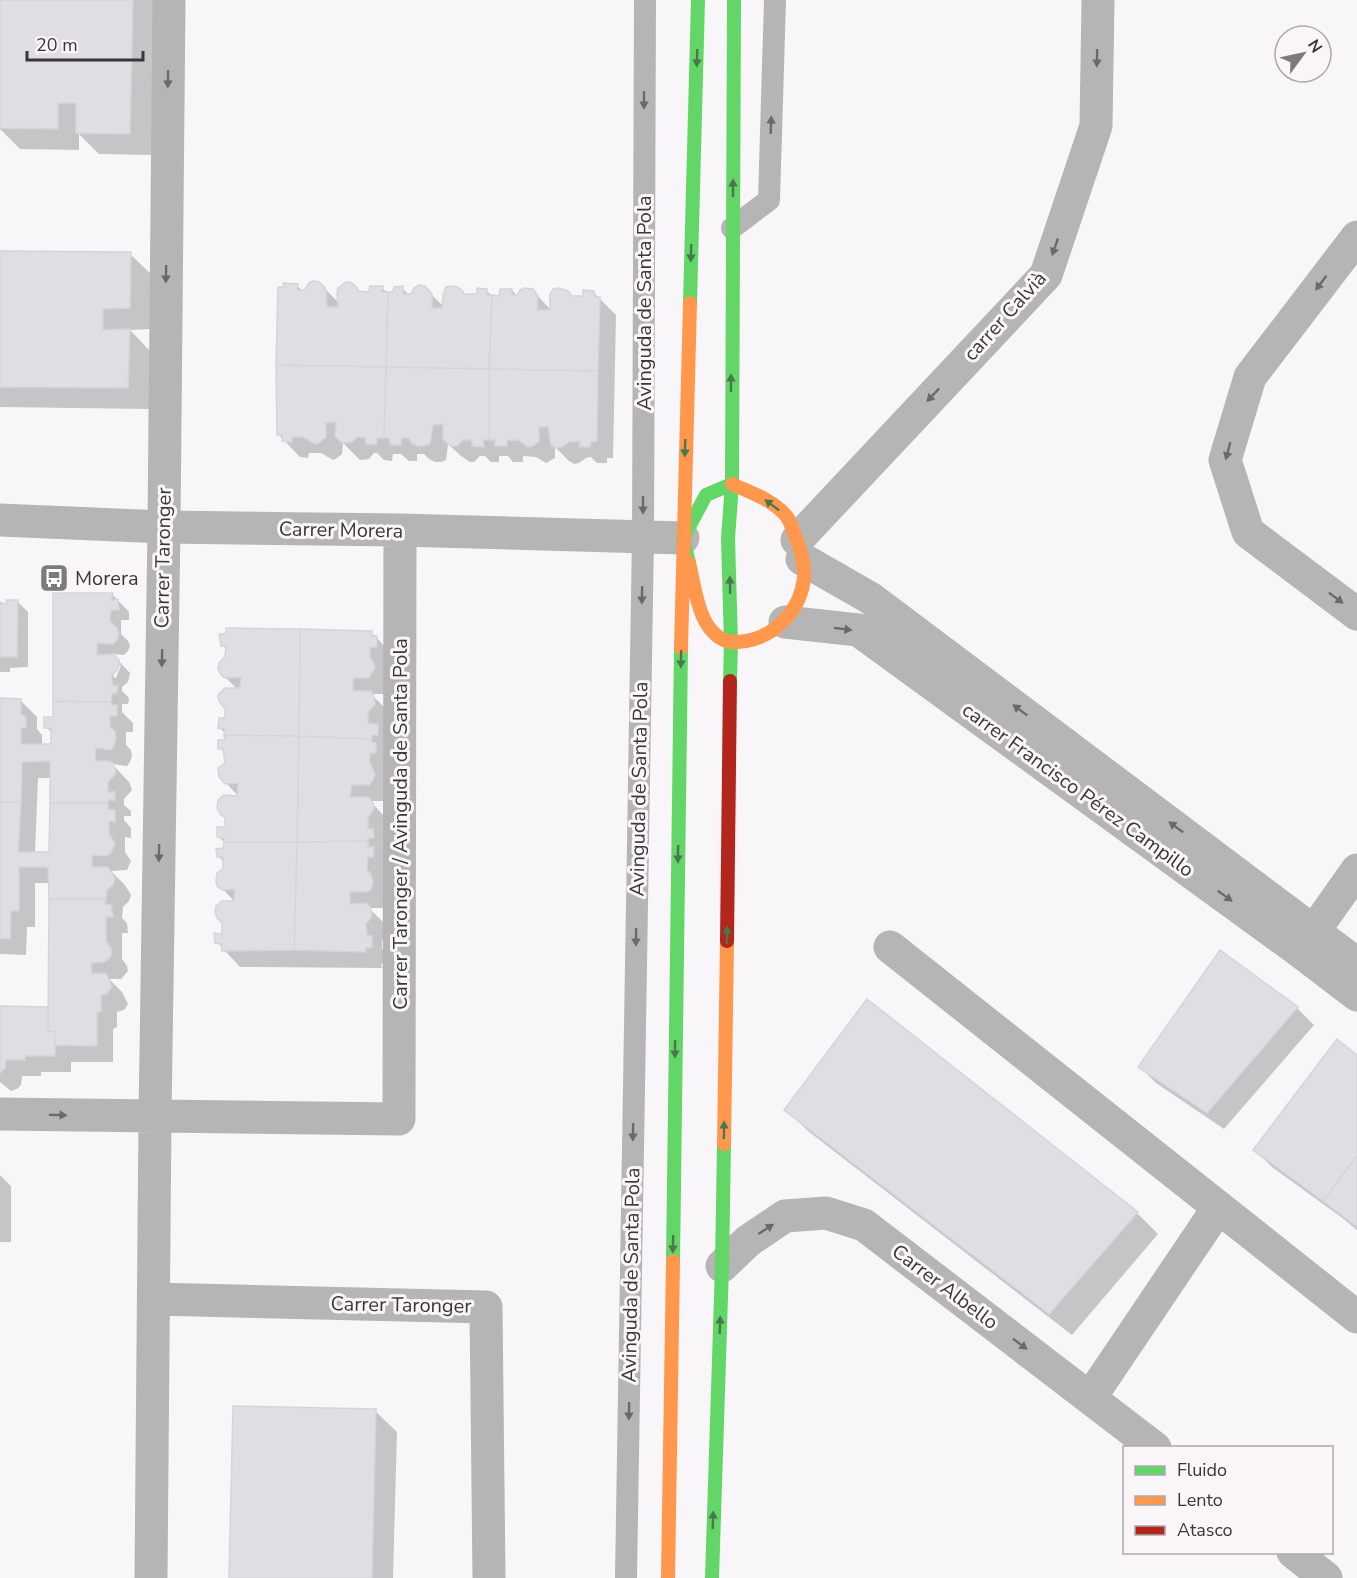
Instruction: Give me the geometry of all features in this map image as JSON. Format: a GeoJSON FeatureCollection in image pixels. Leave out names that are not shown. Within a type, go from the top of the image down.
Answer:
{"type":"FeatureCollection","features":[{"type":"Feature","properties":{"kind":"main road","name":"Avinguda de Santa Pola"},"geometry":{"type":"LineString","coordinates":[[668,1578],[683,538],[698,0]]}},
{"type":"Feature","properties":{"kind":"main road"},"geometry":{"type":"LineString","coordinates":[[712,1578],[722,1266],[731,643],[728,538],[732,484],[734,0]]}},
{"type":"Feature","properties":{"kind":"main road","name":"Avinguda de Santa Pola"},"geometry":{"type":"LineString","coordinates":[[731,643],[713,633],[703,618],[683,538],[706,495],[732,484]]}},
{"type":"Feature","properties":{"kind":"main road"},"geometry":{"type":"LineString","coordinates":[[731,643],[758,639],[785,622],[798,600],[804,578],[799,549],[787,517],[769,501],[732,484]]}},
{"type":"Feature","properties":{"kind":"street","name":"Carrer Taronger"},"geometry":{"type":"LineString","coordinates":[[151,1578],[169,0]]}},
{"type":"Feature","properties":{"kind":"street","name":"carrer Calvià"},"geometry":{"type":"LineString","coordinates":[[799,549],[1046,274],[1096,126],[1098,0]]}},
{"type":"Feature","properties":{"kind":"street"},"geometry":{"type":"LineString","coordinates":[[1357,237],[1250,377],[1225,460],[1248,532],[1357,614]]}},
{"type":"Feature","properties":{"kind":"street","name":"Carrer Morera"},"geometry":{"type":"LineString","coordinates":[[0,520],[164,527],[400,530],[683,538]]}},
{"type":"Feature","properties":{"kind":"street","name":"Carrer Taronger / Avinguda de Santa Pola"},"geometry":{"type":"LineString","coordinates":[[155,1117],[399,1119],[400,530]]}},
{"type":"Feature","properties":{"kind":"street","name":"carrer Francisco Pérez Campillo"},"geometry":{"type":"LineString","coordinates":[[799,549],[870,598],[1306,940],[1357,995]]}},
{"type":"Feature","properties":{"kind":"street","name":"carrer Francisco Pérez Campillo"},"geometry":{"type":"LineString","coordinates":[[785,622],[858,630],[1306,940],[1357,964]]}},
{"type":"Feature","properties":{"kind":"street"},"geometry":{"type":"LineString","coordinates":[[1306,940],[1357,870]]}},
{"type":"Feature","properties":{"kind":"street"},"geometry":{"type":"LineString","coordinates":[[890,947],[1357,1317]]}},
{"type":"Feature","properties":{"kind":"street"},"geometry":{"type":"LineString","coordinates":[[0,1114],[155,1117]]}},
{"type":"Feature","properties":{"kind":"street"},"geometry":{"type":"LineString","coordinates":[[1090,1398],[1218,1208]]}},
{"type":"Feature","properties":{"kind":"street","name":"Carrer Albello"},"geometry":{"type":"LineString","coordinates":[[722,1266],[748,1241],[785,1216],[826,1213],[864,1225],[1152,1446]]}},
{"type":"Feature","properties":{"kind":"street","name":"Carrer Taronger"},"geometry":{"type":"LineString","coordinates":[[154,1299],[486,1307],[489,1578]]}},
{"type":"Feature","properties":{"kind":"street"},"geometry":{"type":"LineString","coordinates":[[1296,1554],[1326,1578]]}},
{"type":"Feature","properties":{"kind":"lane","name":"Avinguda de Santa Pola"},"geometry":{"type":"LineString","coordinates":[[626,1578],[643,536],[645,0]]}},
{"type":"Feature","properties":{"kind":"lane"},"geometry":{"type":"LineString","coordinates":[[732,228],[769,200],[775,0]]}},
{"type":"Feature","properties":{"kind":"building"},"geometry":{"type":"Polygon","coordinates":[[[0,0],[133,0],[130,134],[76,133],[76,103],[58,103],[58,129],[0,128],[0,0]]]}},
{"type":"Feature","properties":{"kind":"building"},"geometry":{"type":"Polygon","coordinates":[[[0,251],[131,252],[130,308],[103,309],[103,330],[130,329],[128,388],[0,387],[0,251]]]}},
{"type":"Feature","properties":{"kind":"building"},"geometry":{"type":"Polygon","coordinates":[[[314,281],[323,285],[326,290],[327,307],[338,307],[338,288],[346,282],[355,285],[359,291],[369,292],[370,286],[383,286],[382,292],[388,292],[386,367],[276,365],[278,287],[284,287],[283,283],[298,284],[297,290],[304,290],[310,282],[314,281]]]}},
{"type":"Feature","properties":{"kind":"building"},"geometry":{"type":"Polygon","coordinates":[[[419,285],[425,286],[432,294],[432,308],[442,308],[446,287],[457,287],[464,294],[477,294],[477,288],[487,289],[487,295],[492,295],[489,369],[386,367],[388,292],[393,292],[394,287],[403,286],[403,294],[411,294],[419,285]]]}},
{"type":"Feature","properties":{"kind":"building"},"geometry":{"type":"Polygon","coordinates":[[[524,288],[533,289],[538,296],[537,310],[550,310],[550,294],[553,289],[568,291],[572,296],[583,296],[583,290],[594,291],[595,297],[600,297],[598,371],[489,369],[492,295],[499,296],[500,289],[512,289],[512,295],[517,295],[524,288]]]}},
{"type":"Feature","properties":{"kind":"building"},"geometry":{"type":"Polygon","coordinates":[[[276,365],[386,367],[384,438],[377,438],[376,445],[366,444],[365,438],[357,437],[352,442],[342,443],[335,436],[336,422],[326,423],[326,437],[315,444],[303,437],[292,437],[292,442],[282,441],[283,435],[277,435],[276,365]]]}},
{"type":"Feature","properties":{"kind":"building"},"geometry":{"type":"Polygon","coordinates":[[[386,367],[489,369],[489,440],[483,440],[484,447],[472,446],[472,440],[463,440],[457,446],[452,446],[443,440],[443,424],[433,425],[430,444],[417,446],[411,443],[409,438],[401,438],[401,445],[391,445],[389,438],[384,438],[386,367]]]}},
{"type":"Feature","properties":{"kind":"building"},"geometry":{"type":"Polygon","coordinates":[[[489,369],[598,371],[597,441],[591,442],[590,447],[579,447],[580,441],[569,442],[556,448],[551,445],[548,427],[539,427],[539,441],[533,446],[528,447],[518,440],[507,440],[507,446],[495,446],[495,440],[489,440],[489,369]]]}},
{"type":"Feature","properties":{"kind":"building"},"geometry":{"type":"Polygon","coordinates":[[[53,593],[113,593],[111,600],[118,599],[119,610],[111,610],[110,621],[117,628],[119,634],[117,640],[113,644],[97,643],[97,655],[113,654],[119,660],[117,670],[111,676],[113,686],[118,685],[117,693],[112,694],[111,702],[53,701],[53,593]]]}},
{"type":"Feature","properties":{"kind":"building"},"geometry":{"type":"Polygon","coordinates":[[[6,600],[18,600],[17,657],[0,657],[0,603],[7,604],[6,600]]]}},
{"type":"Feature","properties":{"kind":"building"},"geometry":{"type":"Polygon","coordinates":[[[226,628],[300,629],[299,736],[224,735],[225,729],[218,728],[219,718],[225,718],[225,709],[218,695],[225,688],[240,688],[241,677],[225,678],[218,669],[219,663],[225,656],[226,646],[221,646],[219,634],[226,634],[226,628]]]}},
{"type":"Feature","properties":{"kind":"building"},"geometry":{"type":"Polygon","coordinates":[[[300,629],[372,631],[372,636],[377,636],[377,647],[370,647],[370,657],[375,668],[369,678],[353,678],[353,691],[371,691],[375,704],[368,712],[368,723],[378,724],[378,735],[372,735],[372,739],[299,736],[300,629]]]}},
{"type":"Feature","properties":{"kind":"building"},"geometry":{"type":"Polygon","coordinates":[[[0,698],[21,699],[21,715],[26,716],[26,728],[21,728],[21,744],[51,744],[51,728],[44,728],[44,717],[53,717],[53,701],[111,702],[111,705],[117,705],[117,716],[110,716],[110,727],[115,731],[114,745],[111,750],[96,748],[95,761],[113,763],[116,773],[108,782],[108,792],[115,792],[115,800],[108,800],[108,803],[50,803],[50,761],[22,762],[21,802],[0,802],[0,698]]]}},
{"type":"Feature","properties":{"kind":"building"},"geometry":{"type":"Polygon","coordinates":[[[224,735],[299,736],[297,842],[224,842],[224,838],[217,837],[217,827],[225,827],[225,817],[217,808],[218,800],[224,795],[237,796],[238,783],[225,784],[219,777],[218,768],[225,763],[223,749],[218,749],[218,740],[225,740],[224,735]]]}},
{"type":"Feature","properties":{"kind":"building"},"geometry":{"type":"Polygon","coordinates":[[[299,736],[372,739],[371,742],[376,743],[376,753],[370,753],[370,763],[375,774],[373,780],[369,785],[352,785],[350,797],[368,797],[373,803],[374,809],[368,817],[368,829],[373,829],[374,838],[368,841],[297,842],[299,736]]]}},
{"type":"Feature","properties":{"kind":"building"},"geometry":{"type":"Polygon","coordinates":[[[0,802],[21,802],[18,852],[49,852],[50,803],[108,803],[108,809],[115,810],[115,822],[109,821],[109,834],[115,844],[110,854],[106,856],[92,855],[92,867],[108,867],[115,878],[113,885],[107,890],[106,899],[49,899],[48,867],[19,867],[19,911],[11,911],[10,939],[0,938],[0,802]]]}},
{"type":"Feature","properties":{"kind":"building"},"geometry":{"type":"Polygon","coordinates":[[[368,841],[368,847],[374,847],[373,857],[368,857],[367,870],[373,882],[371,890],[350,892],[350,904],[366,903],[371,908],[372,916],[366,924],[367,936],[372,936],[372,947],[366,948],[366,952],[294,950],[297,842],[368,841]]]}},
{"type":"Feature","properties":{"kind":"building"},"geometry":{"type":"Polygon","coordinates":[[[224,842],[297,842],[294,950],[222,951],[221,944],[215,943],[214,933],[222,934],[222,923],[217,918],[216,906],[222,901],[234,901],[235,889],[222,890],[217,886],[216,881],[217,873],[223,869],[223,857],[217,857],[216,849],[223,848],[224,842]]]}},
{"type":"Feature","properties":{"kind":"building"},"geometry":{"type":"Polygon","coordinates":[[[49,899],[106,899],[105,904],[111,905],[113,917],[106,917],[106,941],[112,954],[104,962],[91,963],[92,974],[106,973],[112,987],[107,994],[101,995],[101,1011],[97,1013],[97,1046],[55,1045],[55,1032],[48,1031],[49,899]]]}},
{"type":"Feature","properties":{"kind":"building"},"geometry":{"type":"Polygon","coordinates":[[[1220,950],[1298,1007],[1207,1113],[1138,1067],[1220,950]]]}},
{"type":"Feature","properties":{"kind":"building"},"geometry":{"type":"Polygon","coordinates":[[[867,999],[1138,1212],[1049,1314],[784,1110],[867,999]]]}},
{"type":"Feature","properties":{"kind":"building"},"geometry":{"type":"Polygon","coordinates":[[[0,1006],[48,1007],[48,1031],[55,1032],[55,1056],[25,1056],[25,1060],[6,1060],[5,1068],[0,1073],[0,1006]]]}},
{"type":"Feature","properties":{"kind":"building"},"geometry":{"type":"Polygon","coordinates":[[[1337,1039],[1357,1055],[1357,1156],[1323,1201],[1253,1150],[1337,1039]]]}},
{"type":"Feature","properties":{"kind":"building"},"geometry":{"type":"Polygon","coordinates":[[[1357,1156],[1357,1227],[1323,1201],[1357,1156]]]}},
{"type":"Feature","properties":{"kind":"building"},"geometry":{"type":"Polygon","coordinates":[[[233,1406],[376,1409],[372,1578],[229,1578],[233,1406]]]}},
{"type":"Feature","properties":{"kind":"traffic: fast"},"geometry":{"type":"LineString","coordinates":[[690,303],[698,0]]}},
{"type":"Feature","properties":{"kind":"traffic: fast"},"geometry":{"type":"LineString","coordinates":[[730,681],[728,538],[732,484],[734,0]]}},
{"type":"Feature","properties":{"kind":"traffic: fast"},"geometry":{"type":"LineString","coordinates":[[689,563],[683,538],[706,495],[732,484]]}},
{"type":"Feature","properties":{"kind":"traffic: fast"},"geometry":{"type":"LineString","coordinates":[[673,1261],[681,648]]}},
{"type":"Feature","properties":{"kind":"traffic: fast"},"geometry":{"type":"LineString","coordinates":[[712,1578],[724,1144]]}},
{"type":"Feature","properties":{"kind":"traffic: slow"},"geometry":{"type":"LineString","coordinates":[[681,648],[690,303]]}},
{"type":"Feature","properties":{"kind":"traffic: slow"},"geometry":{"type":"LineString","coordinates":[[689,563],[697,600],[704,618],[713,632],[724,640],[746,641],[767,633],[785,619],[798,600],[802,589],[804,567],[802,555],[788,519],[769,501],[732,484]]}},
{"type":"Feature","properties":{"kind":"traffic: slow"},"geometry":{"type":"LineString","coordinates":[[724,1144],[727,941]]}},
{"type":"Feature","properties":{"kind":"traffic: slow"},"geometry":{"type":"LineString","coordinates":[[668,1578],[673,1261]]}},
{"type":"Feature","properties":{"kind":"traffic: jam"},"geometry":{"type":"LineString","coordinates":[[727,941],[730,681]]}},
{"type":"Feature","properties":{"kind":"place","name":"Morera"},"geometry":{"type":"Point","coordinates":[54,578]}}]}
